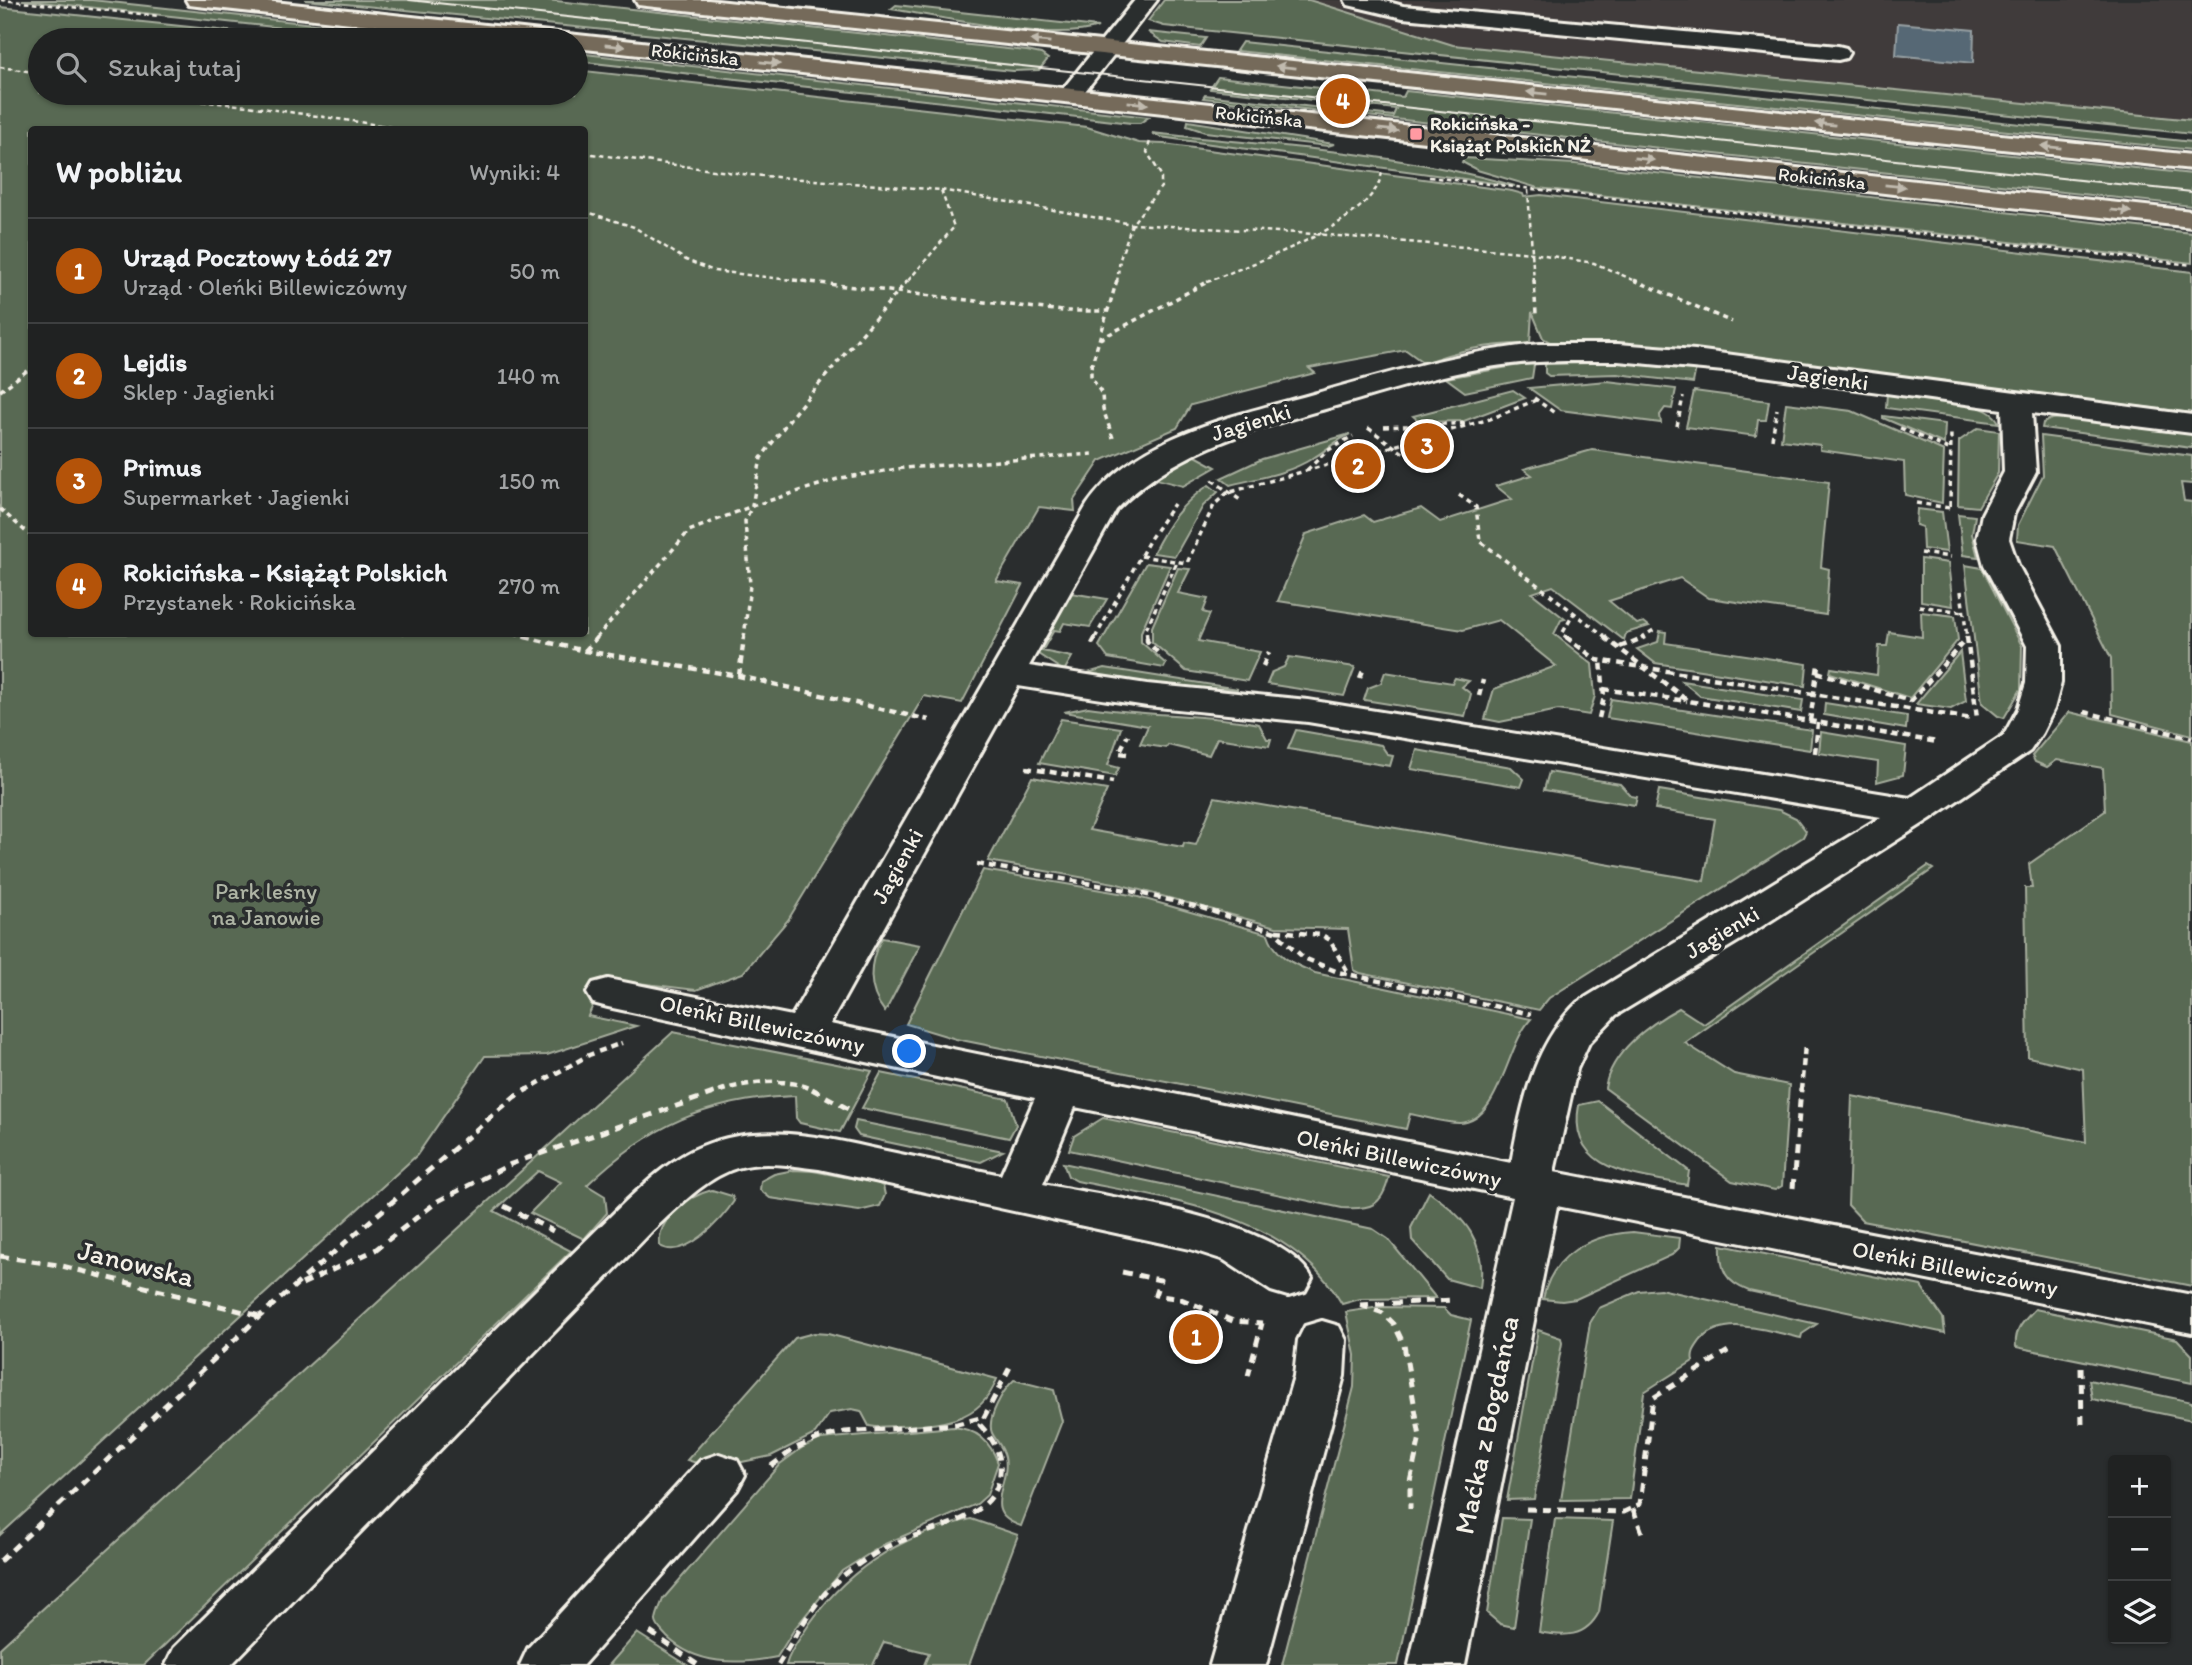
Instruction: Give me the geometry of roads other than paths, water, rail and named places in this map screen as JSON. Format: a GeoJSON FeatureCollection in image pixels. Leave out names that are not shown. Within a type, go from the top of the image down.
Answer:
{"type":"FeatureCollection","features":[{"type":"Feature","properties":{"kind":"main road"},"geometry":{"type":"LineString","coordinates":[[197,0],[455,28]]}},
{"type":"Feature","properties":{"kind":"main road"},"geometry":{"type":"LineString","coordinates":[[646,0],[2192,162]]}},
{"type":"Feature","properties":{"kind":"main road","name":"Rokicińska"},"geometry":{"type":"LineString","coordinates":[[588,42],[2192,219]]}},
{"type":"Feature","properties":{"kind":"street"},"geometry":{"type":"LineString","coordinates":[[1070,95],[1146,0]]}},
{"type":"Feature","properties":{"kind":"street"},"geometry":{"type":"LineString","coordinates":[[1356,0],[1403,12],[1839,53]]}},
{"type":"Feature","properties":{"kind":"street","name":"Jagienki"},"geometry":{"type":"LineString","coordinates":[[804,1031],[1122,467],[1170,452],[1220,430],[1448,368],[1486,359],[1538,353],[1664,355],[2192,424]]}},
{"type":"Feature","properties":{"kind":"street","name":"Jagienki"},"geometry":{"type":"LineString","coordinates":[[1534,1185],[1556,1069],[1571,1037],[1583,1022],[1613,998],[1728,930],[1917,811],[2017,743],[2026,730],[2038,703],[2047,658],[2044,646],[2001,565],[1993,538],[1998,514],[2020,472],[2017,402]]}},
{"type":"Feature","properties":{"kind":"street"},"geometry":{"type":"LineString","coordinates":[[1006,673],[1179,699],[1308,711],[1917,811]]}},
{"type":"Feature","properties":{"kind":"street","name":"Oleńki Billewiczówny"},"geometry":{"type":"LineString","coordinates":[[608,993],[804,1031],[1061,1089],[1534,1185],[2192,1314]]}},
{"type":"Feature","properties":{"kind":"street"},"geometry":{"type":"LineString","coordinates":[[1016,1193],[1061,1089]]}},
{"type":"Feature","properties":{"kind":"street"},"geometry":{"type":"LineString","coordinates":[[194,1665],[637,1218],[678,1181],[708,1161],[736,1151],[784,1147],[1016,1193],[1215,1239],[1240,1247],[1288,1278]]}},
{"type":"Feature","properties":{"kind":"street","name":"Maćka z Bogdańca"},"geometry":{"type":"LineString","coordinates":[[1437,1665],[1534,1185]]}},
{"type":"Feature","properties":{"kind":"street"},"geometry":{"type":"LineString","coordinates":[[1238,1665],[1319,1376],[1322,1340]]}},
{"type":"Feature","properties":{"kind":"street"},"geometry":{"type":"LineString","coordinates":[[548,1665],[740,1476]]}},
{"type":"Feature","properties":{"kind":"water"},"geometry":{"type":"Polygon","coordinates":[[[1898,23],[1974,30],[1973,63],[1896,55],[1898,23]]]}},
{"type":"Feature","properties":{"kind":"tram line"},"geometry":{"type":"LineString","coordinates":[[409,0],[2192,192]]}},
{"type":"Feature","properties":{"kind":"place","name":"Rokicińska - Książąt Polskich"},"geometry":{"type":"Point","coordinates":[1343,101]}},
{"type":"Feature","properties":{"kind":"place","name":"Rokicińska - Książąt Polskich NŻ"},"geometry":{"type":"Point","coordinates":[1416,134]}},
{"type":"Feature","properties":{"kind":"place","name":"Primus"},"geometry":{"type":"Point","coordinates":[1427,446]}},
{"type":"Feature","properties":{"kind":"place","name":"Lejdis"},"geometry":{"type":"Point","coordinates":[1358,466]}},
{"type":"Feature","properties":{"kind":"place","name":"Urząd Pocztowy Łódź 27"},"geometry":{"type":"Point","coordinates":[1196,1337]}},
{"type":"Feature","properties":{"kind":"park label","name":"Park leśny na Janowie"},"geometry":{"type":"Point","coordinates":[266,904]}}]}
